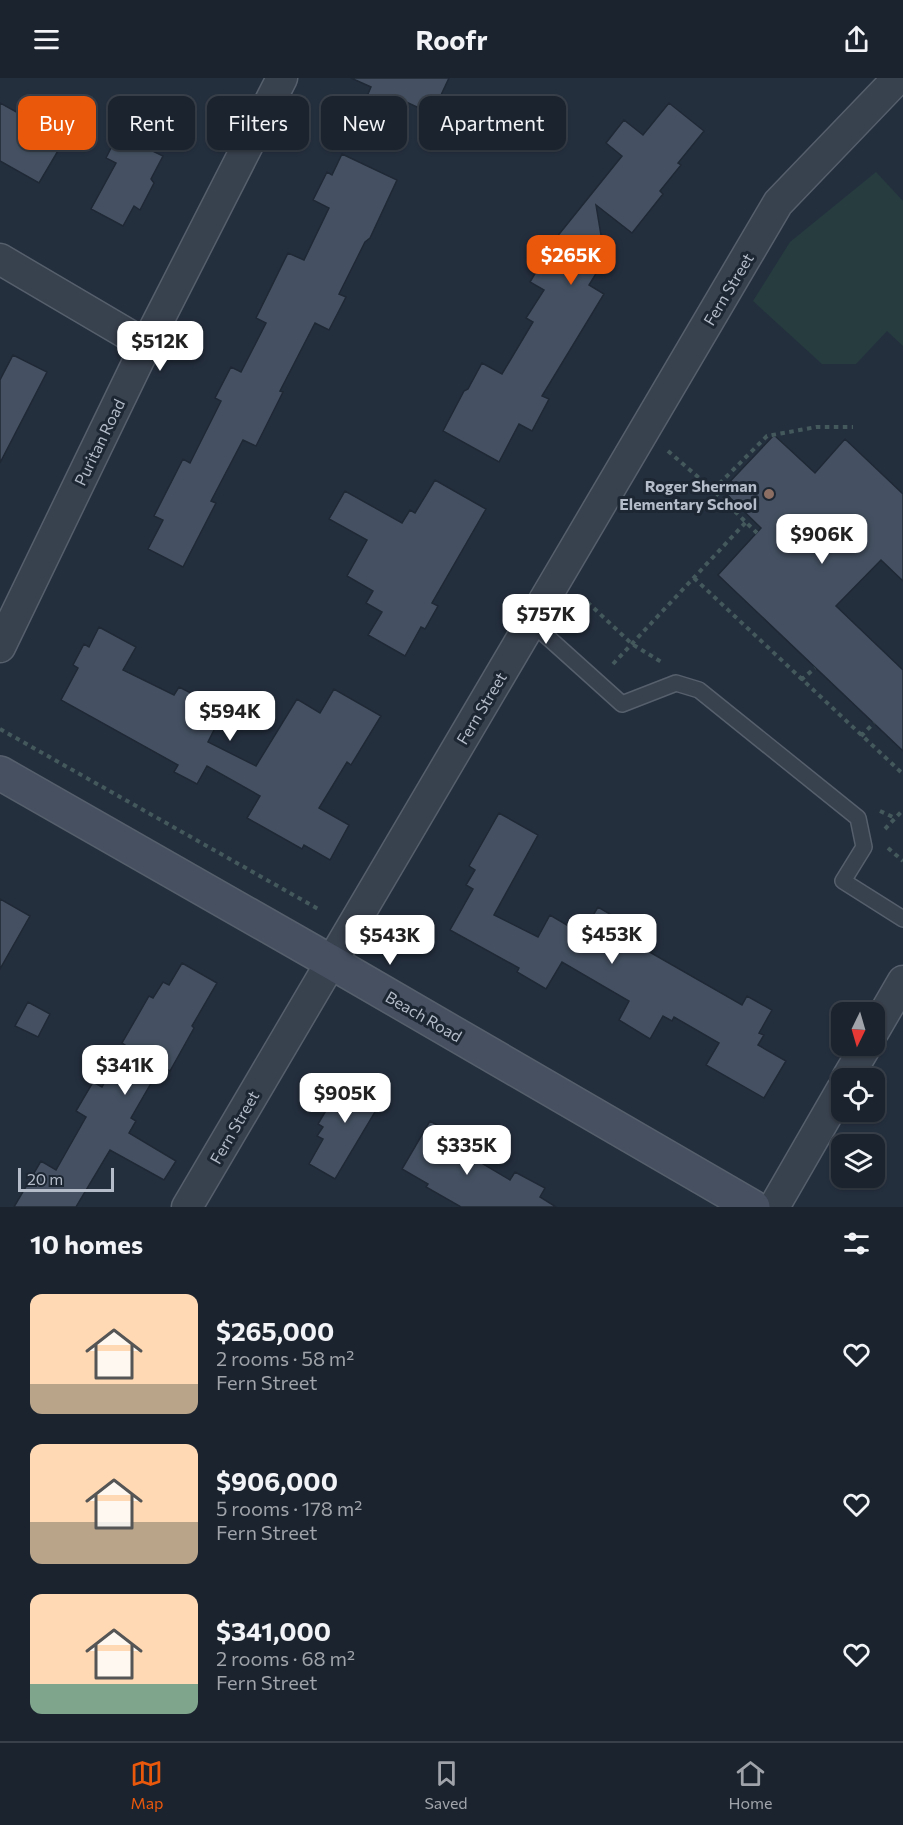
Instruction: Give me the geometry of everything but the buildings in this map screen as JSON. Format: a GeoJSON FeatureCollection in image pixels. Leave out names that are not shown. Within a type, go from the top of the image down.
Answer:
{"type":"FeatureCollection","features":[{"type":"Feature","properties":{"kind":"street","name":"Puritan Road"},"geometry":{"type":"LineString","coordinates":[[0,647],[146,345],[282,78]]}},
{"type":"Feature","properties":{"kind":"street","name":"Fern Street"},"geometry":{"type":"LineString","coordinates":[[187,1207],[778,203],[898,78]]}},
{"type":"Feature","properties":{"kind":"street"},"geometry":{"type":"LineString","coordinates":[[0,259],[146,345]]}},
{"type":"Feature","properties":{"kind":"street","name":"Beach Road"},"geometry":{"type":"LineString","coordinates":[[0,772],[753,1207]]}},
{"type":"Feature","properties":{"kind":"street"},"geometry":{"type":"LineString","coordinates":[[885,1012],[903,981]]}},
{"type":"Feature","properties":{"kind":"street"},"geometry":{"type":"LineString","coordinates":[[774,1207],[831,1108]]}},
{"type":"Feature","properties":{"kind":"lane"},"geometry":{"type":"LineString","coordinates":[[532,622],[622,704],[676,683],[699,690],[858,818],[864,847],[843,881],[903,919]]}},
{"type":"Feature","properties":{"kind":"path"},"geometry":{"type":"LineString","coordinates":[[713,490],[767,436],[816,427],[853,427]]}},
{"type":"Feature","properties":{"kind":"path"},"geometry":{"type":"LineString","coordinates":[[645,431],[713,490],[757,533]]}},
{"type":"Feature","properties":{"kind":"path"},"geometry":{"type":"LineString","coordinates":[[597,681],[746,522]]}},
{"type":"Feature","properties":{"kind":"path"},"geometry":{"type":"LineString","coordinates":[[694,578],[903,774]]}},
{"type":"Feature","properties":{"kind":"path"},"geometry":{"type":"LineString","coordinates":[[554,642],[584,599],[632,644],[657,661],[666,664]]}},
{"type":"Feature","properties":{"kind":"path"},"geometry":{"type":"LineString","coordinates":[[801,680],[815,668]]}},
{"type":"Feature","properties":{"kind":"path"},"geometry":{"type":"LineString","coordinates":[[861,736],[874,723]]}},
{"type":"Feature","properties":{"kind":"path"},"geometry":{"type":"LineString","coordinates":[[0,729],[320,910]]}},
{"type":"Feature","properties":{"kind":"path"},"geometry":{"type":"LineString","coordinates":[[878,810],[895,818]]}},
{"type":"Feature","properties":{"kind":"green space"},"geometry":{"type":"Polygon","coordinates":[[[876,172],[903,201],[903,346],[887,331],[856,364],[822,364],[753,301],[790,242],[876,172]]]}},
{"type":"Feature","properties":{"kind":"place","name":"Roger Sherman Elementary School"},"geometry":{"type":"Point","coordinates":[769,494]}}]}
